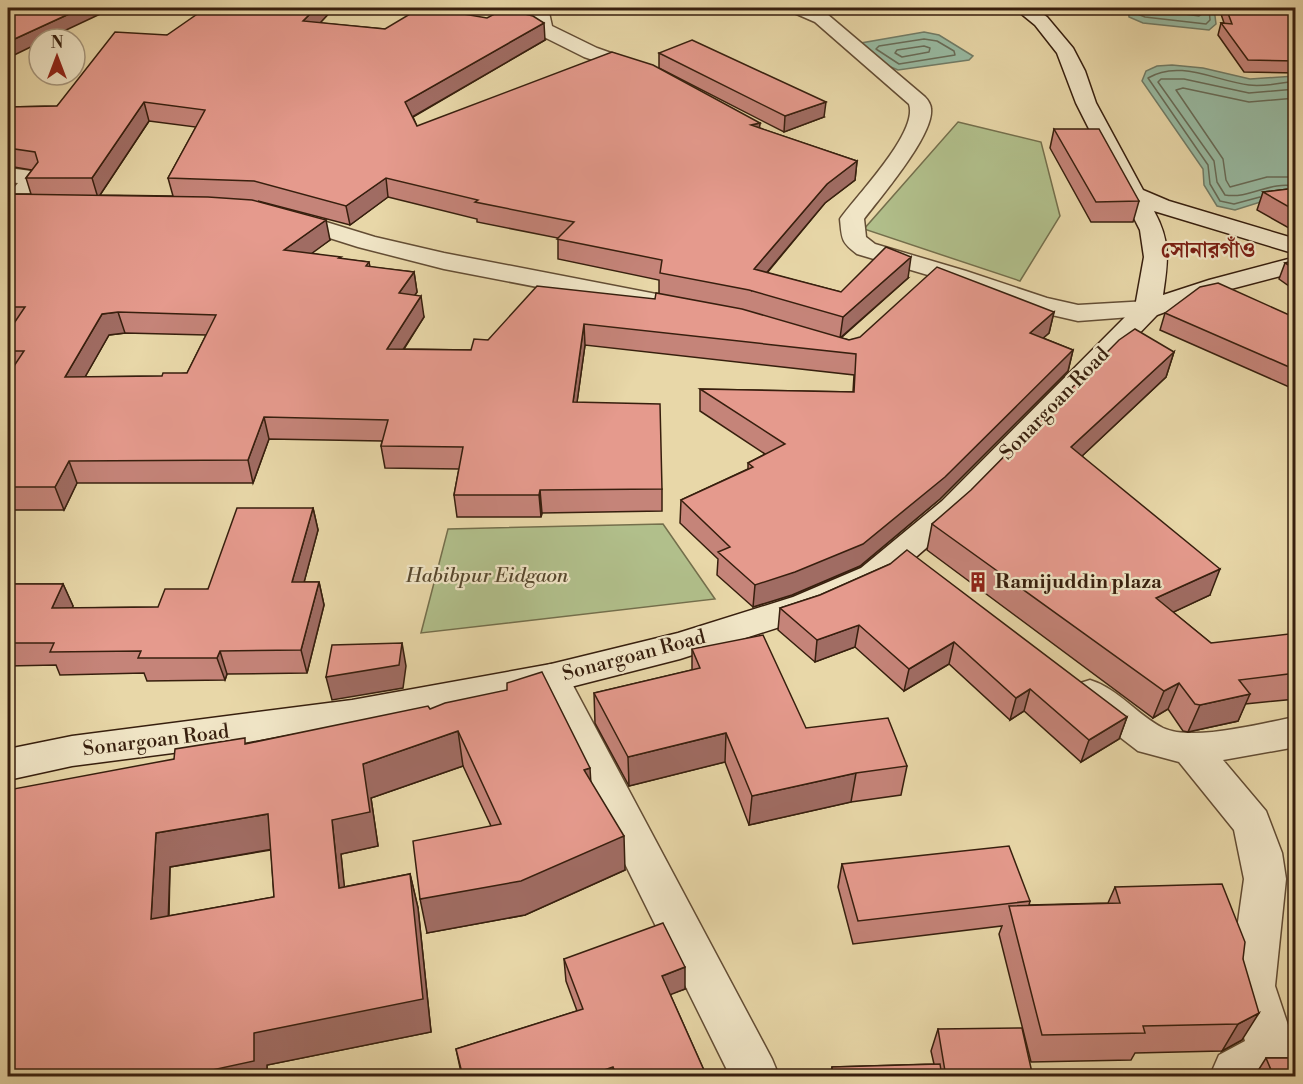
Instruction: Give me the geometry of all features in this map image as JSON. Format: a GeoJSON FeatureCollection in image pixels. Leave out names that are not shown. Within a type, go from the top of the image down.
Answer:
{"type":"FeatureCollection","features":[{"type":"Feature","properties":{"kind":"street"},"geometry":{"type":"LineString","coordinates":[[539,8],[543,28],[554,35],[591,54],[661,77]]}},
{"type":"Feature","properties":{"kind":"street"},"geometry":{"type":"LineString","coordinates":[[798,8],[821,18],[918,101],[921,110],[916,125],[900,155],[872,175],[852,219],[855,240],[866,249],[927,277],[1039,304],[1078,313],[1148,309],[1156,257],[1152,230],[1086,103],[1066,52],[1041,21],[1023,8]]}},
{"type":"Feature","properties":{"kind":"street"},"geometry":{"type":"LineString","coordinates":[[8,175],[31,177],[32,180],[13,203],[14,207],[72,207]]}},
{"type":"Feature","properties":{"kind":"street"},"geometry":{"type":"LineString","coordinates":[[1133,194],[1161,206],[1296,247]]}},
{"type":"Feature","properties":{"kind":"street"},"geometry":{"type":"LineString","coordinates":[[268,213],[444,261],[703,312]]}},
{"type":"Feature","properties":{"kind":"street","name":"Sonargoan Road"},"geometry":{"type":"LineString","coordinates":[[8,765],[72,752],[352,715],[551,678],[680,646],[805,606],[873,576],[916,562],[953,508],[1148,309],[1218,285],[1296,264]]}},
{"type":"Feature","properties":{"kind":"street"},"geometry":{"type":"LineString","coordinates":[[1069,677],[1152,740],[1192,750],[1296,732]]}},
{"type":"Feature","properties":{"kind":"street"},"geometry":{"type":"LineString","coordinates":[[551,678],[755,1077]]}},
{"type":"Feature","properties":{"kind":"street"},"geometry":{"type":"LineString","coordinates":[[1192,750],[1252,823],[1265,879],[1252,986],[1269,1040],[1269,1054],[1236,1071],[1237,1077]]}},
{"type":"Feature","properties":{"kind":"green space"},"geometry":{"type":"Polygon","coordinates":[[[958,122],[1041,142],[1060,216],[1020,281],[864,229],[958,122]]]}},
{"type":"Feature","properties":{"kind":"green space","name":"Habibpur Eidgaon"},"geometry":{"type":"Polygon","coordinates":[[[663,524],[715,599],[421,633],[448,529],[663,524]]]}},
{"type":"Feature","properties":{"kind":"water"},"geometry":{"type":"Polygon","coordinates":[[[1128,8],[1214,8],[1216,24],[1209,30],[1143,23],[1129,17],[1128,8]]]}},
{"type":"Feature","properties":{"kind":"water"},"geometry":{"type":"Polygon","coordinates":[[[924,32],[939,35],[973,56],[969,60],[898,70],[886,65],[860,46],[861,43],[924,32]]]}},
{"type":"Feature","properties":{"kind":"water"},"geometry":{"type":"Polygon","coordinates":[[[1157,66],[1203,68],[1250,79],[1295,76],[1295,202],[1270,199],[1235,210],[1217,206],[1204,185],[1203,169],[1142,81],[1146,71],[1157,66]]]}},
{"type":"Feature","properties":{"kind":"building"},"geometry":{"type":"Polygon","coordinates":[[[8,8],[82,8],[41,27],[27,27],[27,33],[8,42],[8,8]]]}},
{"type":"Feature","properties":{"kind":"building"},"geometry":{"type":"Polygon","coordinates":[[[206,8],[244,10],[247,8],[316,8],[303,21],[385,29],[420,8],[487,18],[504,9],[533,16],[544,23],[405,102],[417,126],[612,52],[653,65],[760,123],[751,125],[857,161],[827,184],[754,269],[841,292],[886,247],[911,257],[843,317],[749,290],[660,273],[662,260],[557,239],[574,222],[475,202],[478,200],[386,178],[346,206],[254,181],[168,178],[205,110],[144,102],[92,178],[26,178],[38,162],[35,152],[8,148],[8,107],[57,106],[72,87],[87,87],[87,68],[115,32],[167,35],[206,8]]]}},
{"type":"Feature","properties":{"kind":"building"},"geometry":{"type":"Polygon","coordinates":[[[1226,8],[1296,8],[1296,61],[1248,60],[1221,23],[1232,24],[1226,8]]]}},
{"type":"Feature","properties":{"kind":"building"},"geometry":{"type":"Polygon","coordinates":[[[692,40],[826,102],[785,116],[659,53],[692,40]]]}},
{"type":"Feature","properties":{"kind":"building"},"geometry":{"type":"Polygon","coordinates":[[[1054,129],[1099,129],[1139,201],[1096,202],[1054,129]]]}},
{"type":"Feature","properties":{"kind":"building"},"geometry":{"type":"Polygon","coordinates":[[[1296,188],[1296,211],[1263,192],[1296,188]]]}},
{"type":"Feature","properties":{"kind":"building"},"geometry":{"type":"Polygon","coordinates":[[[8,194],[208,197],[252,200],[326,220],[284,250],[341,257],[339,258],[369,262],[366,266],[414,272],[399,293],[421,296],[387,349],[471,350],[474,339],[488,340],[537,286],[655,299],[656,293],[742,309],[849,340],[860,337],[937,267],[1054,312],[1030,333],[1073,350],[945,477],[863,544],[795,572],[755,585],[718,552],[730,547],[681,500],[753,467],[748,463],[785,444],[700,389],[854,392],[856,354],[584,324],[573,402],[660,404],[662,489],[540,490],[539,495],[454,495],[463,447],[381,446],[388,420],[264,417],[248,460],[69,461],[55,487],[8,487],[8,375],[24,351],[8,351],[8,332],[25,307],[8,307],[8,194]],[[118,312],[102,314],[65,377],[162,376],[163,373],[187,373],[216,315],[118,312]]]}},
{"type":"Feature","properties":{"kind":"building"},"geometry":{"type":"Polygon","coordinates":[[[1296,261],[1296,270],[1285,263],[1296,261]]]}},
{"type":"Feature","properties":{"kind":"building"},"geometry":{"type":"Polygon","coordinates":[[[1218,283],[1296,318],[1296,370],[1165,313],[1200,287],[1218,283]]]}},
{"type":"Feature","properties":{"kind":"building"},"geometry":{"type":"Polygon","coordinates":[[[1135,329],[1174,352],[1071,447],[1220,569],[1156,598],[1211,643],[1289,634],[1296,643],[1296,673],[1239,680],[1250,694],[1200,705],[1195,704],[1179,683],[1164,691],[932,524],[971,490],[1119,340],[1135,329]]]}},
{"type":"Feature","properties":{"kind":"building"},"geometry":{"type":"Polygon","coordinates":[[[237,508],[313,508],[292,582],[319,582],[301,650],[220,651],[217,658],[138,658],[141,651],[50,652],[54,643],[8,643],[8,584],[63,584],[52,608],[158,607],[165,589],[208,589],[237,508]]]}},
{"type":"Feature","properties":{"kind":"building"},"geometry":{"type":"Polygon","coordinates":[[[907,550],[1127,717],[1089,740],[1030,689],[1016,698],[954,642],[909,669],[859,625],[817,640],[780,608],[820,595],[890,564],[907,550]]]}},
{"type":"Feature","properties":{"kind":"building"},"geometry":{"type":"Polygon","coordinates":[[[763,635],[806,728],[888,718],[907,766],[856,773],[752,796],[726,733],[628,757],[594,693],[700,668],[692,649],[763,635]]]}},
{"type":"Feature","properties":{"kind":"building"},"geometry":{"type":"Polygon","coordinates":[[[402,643],[399,665],[326,677],[332,645],[402,643]]]}},
{"type":"Feature","properties":{"kind":"building"},"geometry":{"type":"Polygon","coordinates":[[[542,672],[590,768],[584,770],[624,836],[521,881],[420,899],[413,841],[501,824],[458,731],[363,764],[370,812],[332,820],[339,888],[410,874],[423,999],[254,1033],[254,1061],[180,1077],[8,1077],[8,790],[174,759],[175,749],[245,738],[245,744],[428,706],[430,709],[445,703],[507,690],[507,683],[542,672]],[[268,814],[156,833],[151,919],[274,897],[268,814]]]}},
{"type":"Feature","properties":{"kind":"building"},"geometry":{"type":"Polygon","coordinates":[[[1009,846],[1030,901],[858,921],[842,864],[1009,846]]]}},
{"type":"Feature","properties":{"kind":"building"},"geometry":{"type":"Polygon","coordinates":[[[1222,884],[1245,942],[1243,959],[1259,1013],[1238,1024],[1143,1026],[1145,1033],[1042,1035],[1009,906],[1120,903],[1115,887],[1222,884]]]}},
{"type":"Feature","properties":{"kind":"building"},"geometry":{"type":"Polygon","coordinates":[[[663,923],[685,967],[662,976],[707,1077],[617,1077],[613,1067],[584,1077],[463,1077],[456,1049],[583,1009],[564,959],[663,923]]]}},
{"type":"Feature","properties":{"kind":"building"},"geometry":{"type":"Polygon","coordinates":[[[1022,1028],[1033,1077],[946,1077],[938,1029],[1022,1028]]]}},
{"type":"Feature","properties":{"kind":"building"},"geometry":{"type":"Polygon","coordinates":[[[1296,1054],[1296,1077],[1274,1077],[1266,1058],[1289,1058],[1296,1054]]]}},
{"type":"Feature","properties":{"kind":"building"},"geometry":{"type":"Polygon","coordinates":[[[940,1064],[942,1077],[833,1077],[832,1067],[940,1064]]]}},
{"type":"Feature","properties":{"kind":"place","name":"Ramijuddin plaza"},"geometry":{"type":"Point","coordinates":[978,582]}},
{"type":"Feature","properties":{"kind":"district","name":"সোনারগাঁও"},"geometry":{"type":"Point","coordinates":[1208,250]}}]}
